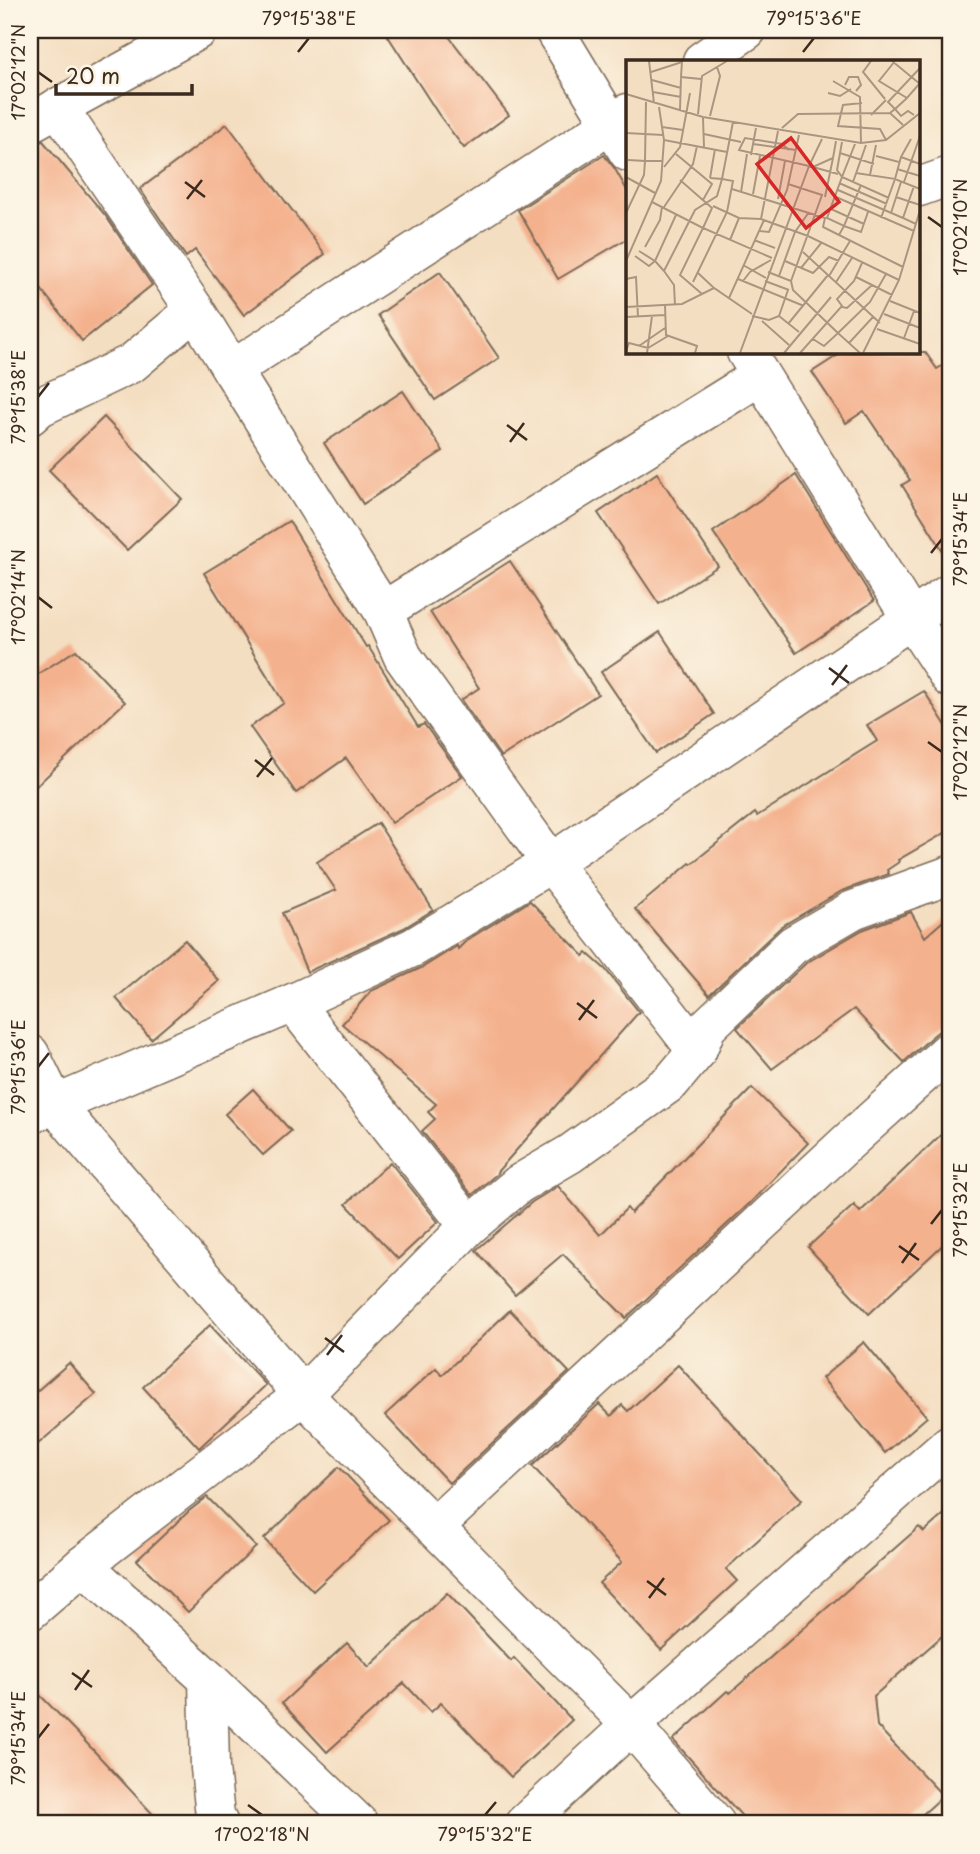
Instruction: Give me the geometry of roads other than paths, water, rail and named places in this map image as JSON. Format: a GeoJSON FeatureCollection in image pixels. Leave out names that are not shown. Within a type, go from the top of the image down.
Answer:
{"type":"FeatureCollection","features":[{"type":"Feature","properties":{"kind":"street"},"geometry":{"type":"LineString","coordinates":[[198,30],[44,115],[195,310],[383,611],[403,657],[551,863],[698,1051]]}},
{"type":"Feature","properties":{"kind":"street"},"geometry":{"type":"LineString","coordinates":[[232,370],[623,130],[554,30]]}},
{"type":"Feature","properties":{"kind":"street"},"geometry":{"type":"LineString","coordinates":[[703,60],[747,30]]}},
{"type":"Feature","properties":{"kind":"street"},"geometry":{"type":"LineString","coordinates":[[920,187],[950,176]]}},
{"type":"Feature","properties":{"kind":"street"},"geometry":{"type":"LineString","coordinates":[[30,416],[40,407],[132,363],[195,310]]}},
{"type":"Feature","properties":{"kind":"street"},"geometry":{"type":"LineString","coordinates":[[383,611],[753,364],[950,678]]}},
{"type":"Feature","properties":{"kind":"street"},"geometry":{"type":"LineString","coordinates":[[42,1110],[293,1003],[414,947],[551,863],[950,593]]}},
{"type":"Feature","properties":{"kind":"street"},"geometry":{"type":"LineString","coordinates":[[30,1611],[83,1565],[303,1395],[469,1226],[519,1185],[570,1154],[671,1082],[698,1051],[707,1027],[793,945],[853,910],[950,875]]}},
{"type":"Feature","properties":{"kind":"street"},"geometry":{"type":"LineString","coordinates":[[293,1003],[469,1226]]}},
{"type":"Feature","properties":{"kind":"street"},"geometry":{"type":"LineString","coordinates":[[434,1527],[838,1150],[950,1050]]}},
{"type":"Feature","properties":{"kind":"street"},"geometry":{"type":"LineString","coordinates":[[30,1054],[42,1110],[303,1395],[631,1725],[716,1824]]}},
{"type":"Feature","properties":{"kind":"street"},"geometry":{"type":"LineString","coordinates":[[524,1824],[631,1725],[950,1444]]}},
{"type":"Feature","properties":{"kind":"street"},"geometry":{"type":"LineString","coordinates":[[83,1565],[208,1679],[359,1824]]}},
{"type":"Feature","properties":{"kind":"street"},"geometry":{"type":"LineString","coordinates":[[208,1679],[210,1768],[215,1816],[219,1824]]}}]}
